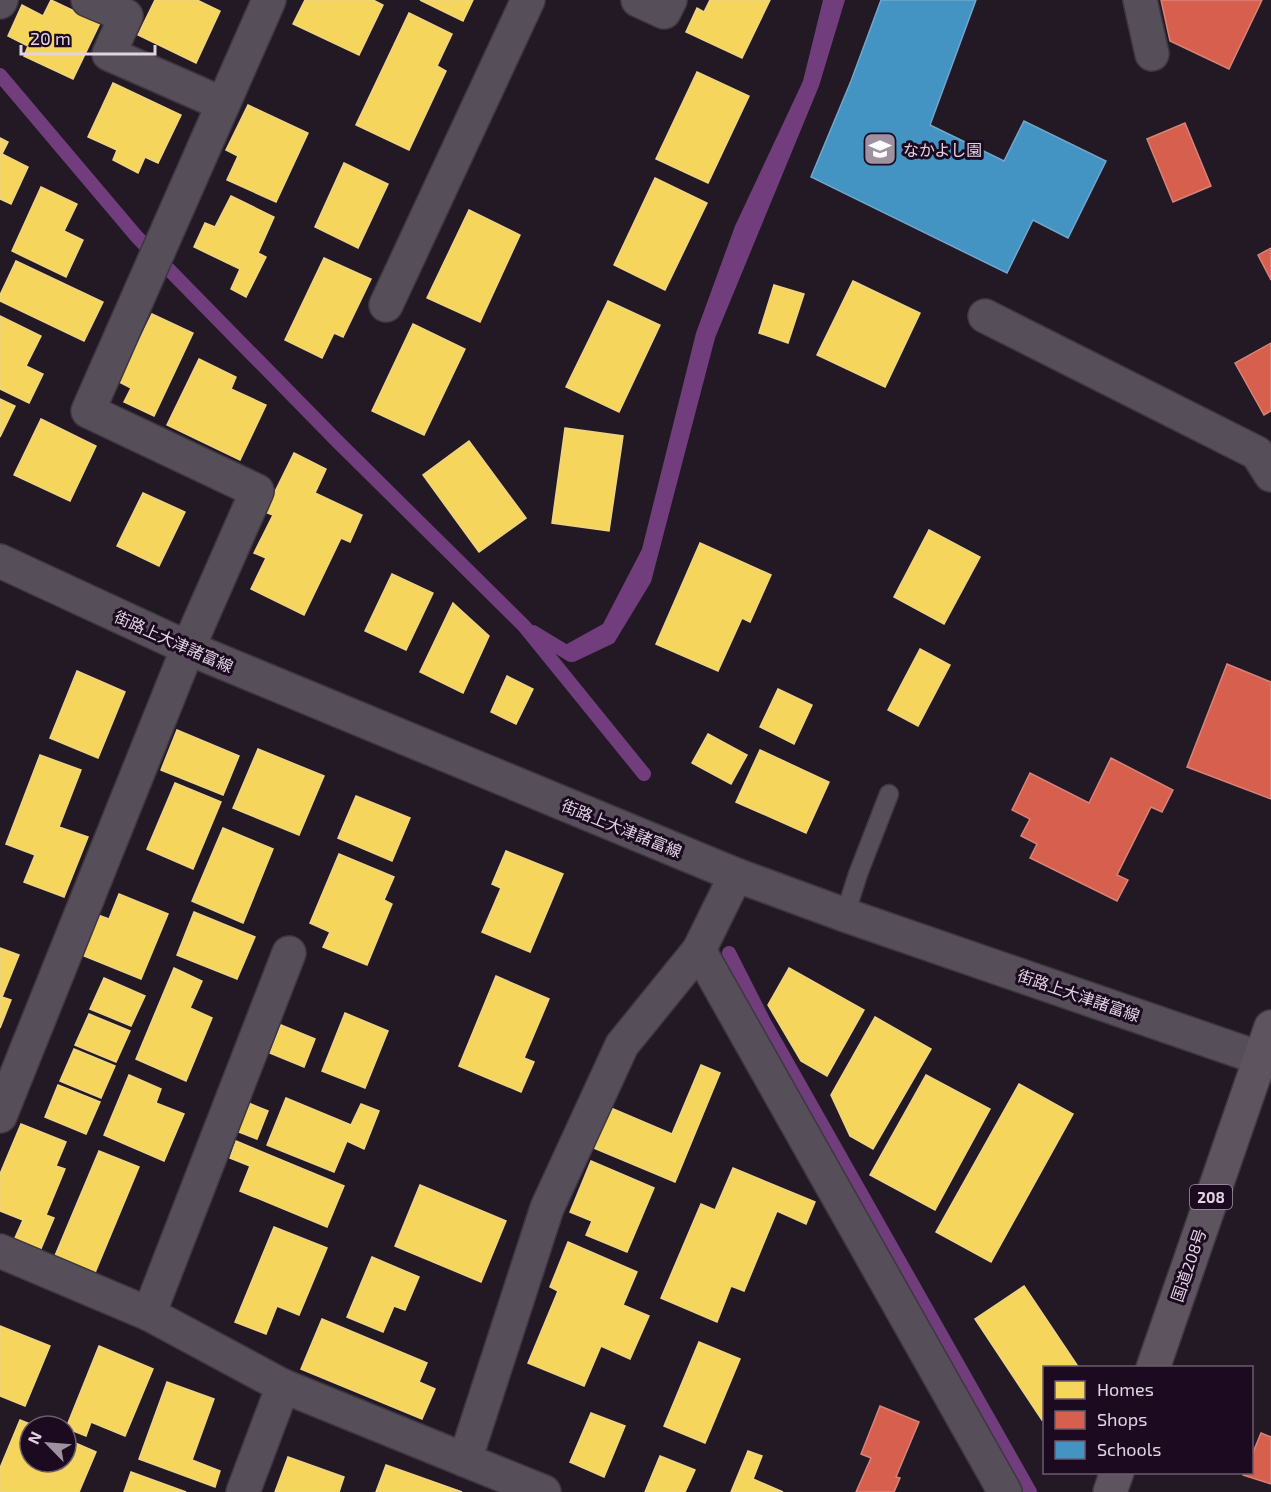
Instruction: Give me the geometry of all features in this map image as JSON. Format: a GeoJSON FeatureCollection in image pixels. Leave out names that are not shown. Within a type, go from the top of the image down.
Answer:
{"type":"FeatureCollection","features":[{"type":"Feature","properties":{"kind":"highway","name":"国道208号"},"geometry":{"type":"LineString","coordinates":[[1154,1366],[1265,1060],[1271,1027]]}},
{"type":"Feature","properties":{"kind":"highway"},"geometry":{"type":"LineString","coordinates":[[1110,1492],[1117,1474]]}},
{"type":"Feature","properties":{"kind":"street"},"geometry":{"type":"LineString","coordinates":[[88,0],[126,16],[109,54],[223,104]]}},
{"type":"Feature","properties":{"kind":"street"},"geometry":{"type":"LineString","coordinates":[[0,1116],[188,648],[257,491],[88,411],[269,0]]}},
{"type":"Feature","properties":{"kind":"street"},"geometry":{"type":"LineString","coordinates":[[386,305],[528,0]]}},
{"type":"Feature","properties":{"kind":"street"},"geometry":{"type":"LineString","coordinates":[[638,0],[664,12],[670,0]]}},
{"type":"Feature","properties":{"kind":"street"},"geometry":{"type":"LineString","coordinates":[[1140,0],[1152,54]]}},
{"type":"Feature","properties":{"kind":"street"},"geometry":{"type":"LineString","coordinates":[[985,316],[1257,453],[1271,475]]}},
{"type":"Feature","properties":{"kind":"street","name":"街路上大津諸富線"},"geometry":{"type":"LineString","coordinates":[[0,561],[188,648],[736,875],[1265,1060]]}},
{"type":"Feature","properties":{"kind":"street"},"geometry":{"type":"LineString","coordinates":[[465,1460],[547,1208],[622,1045],[699,950],[736,875]]}},
{"type":"Feature","properties":{"kind":"street"},"geometry":{"type":"LineString","coordinates":[[699,950],[1005,1492]]}},
{"type":"Feature","properties":{"kind":"street"},"geometry":{"type":"LineString","coordinates":[[149,1314],[289,954]]}},
{"type":"Feature","properties":{"kind":"street"},"geometry":{"type":"LineString","coordinates":[[0,1251],[149,1314],[283,1386],[465,1460],[507,1485],[544,1492]]}},
{"type":"Feature","properties":{"kind":"street"},"geometry":{"type":"LineString","coordinates":[[243,1492],[283,1386]]}},
{"type":"Feature","properties":{"kind":"lane"},"geometry":{"type":"LineString","coordinates":[[845,915],[889,794]]}},
{"type":"Feature","properties":{"kind":"shaded area"},"geometry":{"type":"Polygon","coordinates":[[[823,0],[845,0],[819,86],[715,338],[651,582],[614,643],[574,662],[565,645],[603,624],[642,549],[696,333],[735,226],[803,81],[823,0]]]}},
{"type":"Feature","properties":{"kind":"building: Homes"},"geometry":{"type":"Polygon","coordinates":[[[51,0],[100,23],[73,79],[24,56],[28,46],[8,36],[22,5],[43,16],[51,0]]]}},
{"type":"Feature","properties":{"kind":"building: Homes"},"geometry":{"type":"Polygon","coordinates":[[[155,0],[197,0],[220,11],[196,63],[138,35],[155,0]]]}},
{"type":"Feature","properties":{"kind":"building: Homes"},"geometry":{"type":"Polygon","coordinates":[[[305,0],[373,0],[383,5],[359,55],[293,24],[305,0]]]}},
{"type":"Feature","properties":{"kind":"building: Homes"},"geometry":{"type":"Polygon","coordinates":[[[420,0],[473,0],[463,21],[420,0]]]}},
{"type":"Feature","properties":{"kind":"building: Homes"},"geometry":{"type":"Polygon","coordinates":[[[710,0],[770,0],[742,58],[686,32],[697,8],[704,12],[710,0]]]}},
{"type":"Feature","properties":{"kind":"building: Homes"},"geometry":{"type":"Polygon","coordinates":[[[409,13],[452,34],[437,66],[446,71],[409,150],[356,125],[409,13]]]}},
{"type":"Feature","properties":{"kind":"building: Homes"},"geometry":{"type":"Polygon","coordinates":[[[697,72],[749,96],[708,183],[656,159],[697,72]]]}},
{"type":"Feature","properties":{"kind":"building: Homes"},"geometry":{"type":"Polygon","coordinates":[[[113,83],[181,115],[158,163],[145,157],[138,173],[113,160],[117,150],[88,137],[113,83]]]}},
{"type":"Feature","properties":{"kind":"building: Homes"},"geometry":{"type":"Polygon","coordinates":[[[248,105],[308,133],[276,202],[227,180],[238,156],[226,150],[248,105]]]}},
{"type":"Feature","properties":{"kind":"building: Homes"},"geometry":{"type":"Polygon","coordinates":[[[0,138],[8,142],[2,154],[28,167],[11,204],[0,199],[0,138]]]}},
{"type":"Feature","properties":{"kind":"building: Homes"},"geometry":{"type":"Polygon","coordinates":[[[344,163],[388,184],[358,248],[315,227],[344,163]]]}},
{"type":"Feature","properties":{"kind":"building: Homes"},"geometry":{"type":"Polygon","coordinates":[[[655,178],[707,203],[665,290],[614,265],[655,178]]]}},
{"type":"Feature","properties":{"kind":"building: Homes"},"geometry":{"type":"Polygon","coordinates":[[[41,187],[77,204],[64,231],[83,240],[66,277],[12,251],[41,187]]]}},
{"type":"Feature","properties":{"kind":"building: Homes"},"geometry":{"type":"Polygon","coordinates":[[[231,196],[274,217],[258,253],[266,257],[246,297],[231,289],[240,269],[194,247],[205,223],[215,227],[231,196]]]}},
{"type":"Feature","properties":{"kind":"building: Homes"},"geometry":{"type":"Polygon","coordinates":[[[469,210],[520,235],[480,322],[427,298],[469,210]]]}},
{"type":"Feature","properties":{"kind":"building: Homes"},"geometry":{"type":"Polygon","coordinates":[[[324,258],[371,279],[343,337],[334,333],[322,358],[285,340],[324,258]]]}},
{"type":"Feature","properties":{"kind":"building: Homes"},"geometry":{"type":"Polygon","coordinates":[[[16,261],[103,302],[84,341],[0,301],[0,295],[16,261]]]}},
{"type":"Feature","properties":{"kind":"building: Homes"},"geometry":{"type":"Polygon","coordinates":[[[853,281],[920,313],[885,387],[817,355],[853,281]]]}},
{"type":"Feature","properties":{"kind":"building: Homes"},"geometry":{"type":"Polygon","coordinates":[[[774,285],[804,294],[788,343],[759,333],[774,285]]]}},
{"type":"Feature","properties":{"kind":"building: Homes"},"geometry":{"type":"Polygon","coordinates":[[[608,301],[660,325],[619,412],[566,387],[608,301]]]}},
{"type":"Feature","properties":{"kind":"building: Homes"},"geometry":{"type":"Polygon","coordinates":[[[152,314],[193,333],[154,416],[124,402],[131,388],[119,382],[152,314]]]}},
{"type":"Feature","properties":{"kind":"building: Homes"},"geometry":{"type":"Polygon","coordinates":[[[0,316],[41,336],[26,366],[43,374],[29,403],[0,389],[0,316]]]}},
{"type":"Feature","properties":{"kind":"building: Homes"},"geometry":{"type":"Polygon","coordinates":[[[413,324],[465,349],[424,435],[372,411],[413,324]]]}},
{"type":"Feature","properties":{"kind":"building: Homes"},"geometry":{"type":"Polygon","coordinates":[[[199,359],[236,377],[231,389],[266,405],[240,460],[167,425],[199,359]]]}},
{"type":"Feature","properties":{"kind":"building: Homes"},"geometry":{"type":"Polygon","coordinates":[[[0,399],[15,406],[0,437],[0,399]]]}},
{"type":"Feature","properties":{"kind":"building: Homes"},"geometry":{"type":"Polygon","coordinates":[[[41,419],[96,446],[70,501],[14,475],[41,419]]]}},
{"type":"Feature","properties":{"kind":"building: Homes"},"geometry":{"type":"Polygon","coordinates":[[[565,428],[623,436],[609,531],[552,523],[565,428]]]}},
{"type":"Feature","properties":{"kind":"building: Homes"},"geometry":{"type":"Polygon","coordinates":[[[469,441],[526,518],[479,552],[423,475],[469,441]]]}},
{"type":"Feature","properties":{"kind":"building: Homes"},"geometry":{"type":"Polygon","coordinates":[[[294,453],[326,469],[315,493],[362,515],[350,542],[341,538],[304,615],[251,589],[266,558],[254,553],[273,515],[265,512],[294,453]]]}},
{"type":"Feature","properties":{"kind":"building: Homes"},"geometry":{"type":"Polygon","coordinates":[[[143,493],[185,512],[159,566],[117,546],[143,493]]]}},
{"type":"Feature","properties":{"kind":"building: Homes"},"geometry":{"type":"Polygon","coordinates":[[[929,530],[980,557],[944,624],[894,597],[929,530]]]}},
{"type":"Feature","properties":{"kind":"building: Homes"},"geometry":{"type":"Polygon","coordinates":[[[700,543],[771,575],[750,622],[742,618],[718,671],[656,644],[700,543]]]}},
{"type":"Feature","properties":{"kind":"building: Homes"},"geometry":{"type":"Polygon","coordinates":[[[392,574],[433,593],[406,650],[365,631],[392,574]]]}},
{"type":"Feature","properties":{"kind":"building: Homes"},"geometry":{"type":"Polygon","coordinates":[[[453,603],[489,636],[463,693],[420,672],[453,603]]]}},
{"type":"Feature","properties":{"kind":"building: Homes"},"geometry":{"type":"Polygon","coordinates":[[[920,649],[950,665],[918,726],[888,710],[920,649]]]}},
{"type":"Feature","properties":{"kind":"building: Homes"},"geometry":{"type":"Polygon","coordinates":[[[77,671],[125,692],[98,758],[50,738],[77,671]]]}},
{"type":"Feature","properties":{"kind":"building: Homes"},"geometry":{"type":"Polygon","coordinates":[[[507,676],[533,689],[516,724],[491,712],[507,676]]]}},
{"type":"Feature","properties":{"kind":"building: Homes"},"geometry":{"type":"Polygon","coordinates":[[[778,689],[812,705],[794,744],[760,727],[778,689]]]}},
{"type":"Feature","properties":{"kind":"building: Homes"},"geometry":{"type":"Polygon","coordinates":[[[177,730],[239,756],[223,795],[161,770],[177,730]]]}},
{"type":"Feature","properties":{"kind":"building: Homes"},"geometry":{"type":"Polygon","coordinates":[[[708,734],[747,755],[731,784],[692,763],[708,734]]]}},
{"type":"Feature","properties":{"kind":"building: Homes"},"geometry":{"type":"Polygon","coordinates":[[[258,749],[324,776],[299,835],[233,808],[258,749]]]}},
{"type":"Feature","properties":{"kind":"building: Homes"},"geometry":{"type":"Polygon","coordinates":[[[760,750],[829,782],[806,833],[736,802],[760,750]]]}},
{"type":"Feature","properties":{"kind":"building: Homes"},"geometry":{"type":"Polygon","coordinates":[[[40,755],[81,770],[59,827],[88,837],[64,897],[24,882],[35,855],[6,844],[40,755]]]}},
{"type":"Feature","properties":{"kind":"building: Homes"},"geometry":{"type":"Polygon","coordinates":[[[175,783],[221,802],[193,869],[147,849],[175,783]]]}},
{"type":"Feature","properties":{"kind":"building: Homes"},"geometry":{"type":"Polygon","coordinates":[[[356,796],[410,818],[392,861],[338,838],[356,796]]]}},
{"type":"Feature","properties":{"kind":"building: Homes"},"geometry":{"type":"Polygon","coordinates":[[[223,828],[273,849],[243,923],[192,901],[223,828]]]}},
{"type":"Feature","properties":{"kind":"building: Homes"},"geometry":{"type":"Polygon","coordinates":[[[506,851],[563,874],[530,952],[482,932],[501,888],[492,884],[506,851]]]}},
{"type":"Feature","properties":{"kind":"building: Homes"},"geometry":{"type":"Polygon","coordinates":[[[339,854],[394,877],[384,900],[392,904],[367,965],[323,947],[330,932],[310,923],[339,854]]]}},
{"type":"Feature","properties":{"kind":"building: Homes"},"geometry":{"type":"Polygon","coordinates":[[[119,894],[168,914],[141,979],[82,955],[98,915],[109,919],[119,894]]]}},
{"type":"Feature","properties":{"kind":"building: Homes"},"geometry":{"type":"Polygon","coordinates":[[[194,912],[255,937],[237,979],[177,955],[194,912]]]}},
{"type":"Feature","properties":{"kind":"building: Homes"},"geometry":{"type":"Polygon","coordinates":[[[0,948],[19,955],[2,997],[11,1000],[0,1028],[0,948]]]}},
{"type":"Feature","properties":{"kind":"building: Homes"},"geometry":{"type":"Polygon","coordinates":[[[174,968],[202,981],[190,1008],[212,1018],[186,1081],[136,1059],[174,968]]]}},
{"type":"Feature","properties":{"kind":"building: Homes"},"geometry":{"type":"Polygon","coordinates":[[[789,968],[864,1010],[827,1076],[801,1061],[768,1005],[789,968]]]}},
{"type":"Feature","properties":{"kind":"building: Homes"},"geometry":{"type":"Polygon","coordinates":[[[496,976],[549,999],[524,1058],[534,1062],[521,1092],[459,1066],[496,976]]]}},
{"type":"Feature","properties":{"kind":"building: Homes"},"geometry":{"type":"Polygon","coordinates":[[[104,978],[145,996],[131,1026],[90,1009],[104,978]]]}},
{"type":"Feature","properties":{"kind":"building: Homes"},"geometry":{"type":"Polygon","coordinates":[[[345,1013],[388,1031],[365,1088],[322,1071],[345,1013]]]}},
{"type":"Feature","properties":{"kind":"building: Homes"},"geometry":{"type":"Polygon","coordinates":[[[89,1014],[130,1031],[116,1062],[75,1045],[89,1014]]]}},
{"type":"Feature","properties":{"kind":"building: Homes"},"geometry":{"type":"Polygon","coordinates":[[[875,1017],[931,1049],[873,1149],[850,1136],[831,1095],[875,1017]]]}},
{"type":"Feature","properties":{"kind":"building: Homes"},"geometry":{"type":"Polygon","coordinates":[[[281,1025],[315,1039],[304,1067],[270,1053],[281,1025]]]}},
{"type":"Feature","properties":{"kind":"building: Homes"},"geometry":{"type":"Polygon","coordinates":[[[74,1049],[115,1066],[101,1098],[60,1081],[74,1049]]]}},
{"type":"Feature","properties":{"kind":"building: Homes"},"geometry":{"type":"Polygon","coordinates":[[[701,1065],[720,1073],[675,1182],[594,1148],[611,1108],[672,1134],[701,1065]]]}},
{"type":"Feature","properties":{"kind":"building: Homes"},"geometry":{"type":"Polygon","coordinates":[[[129,1075],[161,1089],[156,1103],[184,1114],[164,1161],[104,1135],[129,1075]]]}},
{"type":"Feature","properties":{"kind":"building: Homes"},"geometry":{"type":"Polygon","coordinates":[[[926,1075],[990,1109],[935,1210],[870,1175],[926,1075]]]}},
{"type":"Feature","properties":{"kind":"building: Homes"},"geometry":{"type":"Polygon","coordinates":[[[1019,1084],[1073,1114],[991,1262],[936,1232],[1019,1084]]]}},
{"type":"Feature","properties":{"kind":"building: Homes"},"geometry":{"type":"Polygon","coordinates":[[[58,1085],[100,1102],[86,1134],[45,1117],[58,1085]]]}},
{"type":"Feature","properties":{"kind":"building: Homes"},"geometry":{"type":"Polygon","coordinates":[[[286,1098],[351,1125],[361,1104],[379,1111],[364,1149],[347,1141],[334,1172],[267,1145],[286,1098]]]}},
{"type":"Feature","properties":{"kind":"building: Homes"},"geometry":{"type":"Polygon","coordinates":[[[246,1102],[268,1111],[257,1139],[234,1130],[246,1102]]]}},
{"type":"Feature","properties":{"kind":"building: Homes"},"geometry":{"type":"Polygon","coordinates":[[[21,1124],[66,1142],[56,1166],[65,1169],[46,1215],[54,1218],[40,1251],[14,1240],[23,1220],[0,1211],[0,1174],[21,1124]]]}},
{"type":"Feature","properties":{"kind":"building: Homes"},"geometry":{"type":"Polygon","coordinates":[[[236,1141],[344,1186],[327,1227],[240,1191],[250,1166],[230,1158],[236,1141]]]}},
{"type":"Feature","properties":{"kind":"building: Homes"},"geometry":{"type":"Polygon","coordinates":[[[99,1151],[139,1167],[94,1275],[54,1258],[99,1151]]]}},
{"type":"Feature","properties":{"kind":"building: Homes"},"geometry":{"type":"Polygon","coordinates":[[[591,1161],[654,1188],[627,1252],[586,1235],[592,1221],[570,1212],[591,1161]]]}},
{"type":"Feature","properties":{"kind":"building: Homes"},"geometry":{"type":"Polygon","coordinates":[[[733,1168],[815,1202],[806,1224],[777,1211],[744,1291],[731,1286],[717,1322],[661,1298],[701,1204],[715,1210],[733,1168]]]}},
{"type":"Feature","properties":{"kind":"building: Homes"},"geometry":{"type":"Polygon","coordinates":[[[420,1185],[506,1221],[481,1282],[395,1246],[420,1185]]]}},
{"type":"Feature","properties":{"kind":"building: Homes"},"geometry":{"type":"Polygon","coordinates":[[[274,1227],[327,1248],[299,1315],[277,1306],[266,1334],[235,1322],[274,1227]]]}},
{"type":"Feature","properties":{"kind":"building: Homes"},"geometry":{"type":"Polygon","coordinates":[[[568,1242],[637,1272],[623,1305],[649,1316],[630,1359],[601,1346],[584,1386],[528,1363],[558,1291],[550,1287],[568,1242]]]}},
{"type":"Feature","properties":{"kind":"building: Homes"},"geometry":{"type":"Polygon","coordinates":[[[372,1257],[419,1277],[405,1310],[394,1306],[383,1332],[347,1317],[372,1257]]]}},
{"type":"Feature","properties":{"kind":"building: Homes"},"geometry":{"type":"Polygon","coordinates":[[[1024,1286],[1078,1366],[1043,1366],[1042,1420],[975,1319],[1024,1286]]]}},
{"type":"Feature","properties":{"kind":"building: Homes"},"geometry":{"type":"Polygon","coordinates":[[[322,1319],[427,1363],[419,1382],[435,1389],[422,1419],[301,1369],[322,1319]]]}},
{"type":"Feature","properties":{"kind":"building: Homes"},"geometry":{"type":"Polygon","coordinates":[[[0,1326],[50,1346],[25,1406],[0,1396],[0,1326]]]}},
{"type":"Feature","properties":{"kind":"building: Homes"},"geometry":{"type":"Polygon","coordinates":[[[699,1342],[740,1359],[705,1443],[664,1426],[699,1342]]]}},
{"type":"Feature","properties":{"kind":"building: Homes"},"geometry":{"type":"Polygon","coordinates":[[[99,1346],[153,1369],[125,1436],[91,1422],[86,1436],[78,1433],[78,1414],[72,1414],[99,1346]]]}},
{"type":"Feature","properties":{"kind":"building: Homes"},"geometry":{"type":"Polygon","coordinates":[[[167,1382],[214,1399],[192,1460],[220,1471],[215,1487],[139,1459],[167,1382]]]}},
{"type":"Feature","properties":{"kind":"building: Homes"},"geometry":{"type":"Polygon","coordinates":[[[591,1413],[625,1426],[604,1477],[570,1462],[591,1413]]]}},
{"type":"Feature","properties":{"kind":"building: Homes"},"geometry":{"type":"Polygon","coordinates":[[[18,1425],[18,1474],[78,1474],[78,1444],[96,1452],[79,1492],[0,1492],[0,1468],[18,1425]]]}},
{"type":"Feature","properties":{"kind":"building: Homes"},"geometry":{"type":"Polygon","coordinates":[[[748,1451],[762,1456],[753,1479],[783,1492],[731,1492],[748,1451]]]}},
{"type":"Feature","properties":{"kind":"building: Homes"},"geometry":{"type":"Polygon","coordinates":[[[660,1456],[695,1470],[685,1492],[645,1492],[660,1456]]]}},
{"type":"Feature","properties":{"kind":"building: Homes"},"geometry":{"type":"Polygon","coordinates":[[[288,1457],[344,1477],[339,1492],[275,1492],[288,1457]]]}},
{"type":"Feature","properties":{"kind":"building: Homes"},"geometry":{"type":"Polygon","coordinates":[[[386,1465],[462,1492],[376,1492],[386,1465]]]}},
{"type":"Feature","properties":{"kind":"building: Homes"},"geometry":{"type":"Polygon","coordinates":[[[131,1472],[186,1492],[124,1492],[131,1472]]]}},
{"type":"Feature","properties":{"kind":"building: Shops"},"geometry":{"type":"Polygon","coordinates":[[[1161,0],[1262,0],[1229,69],[1170,41],[1161,0]]]}},
{"type":"Feature","properties":{"kind":"building: Shops"},"geometry":{"type":"Polygon","coordinates":[[[1185,123],[1211,186],[1173,202],[1147,139],[1185,123]]]}},
{"type":"Feature","properties":{"kind":"building: Shops"},"geometry":{"type":"Polygon","coordinates":[[[1271,248],[1271,280],[1258,255],[1271,248]]]}},
{"type":"Feature","properties":{"kind":"building: Shops"},"geometry":{"type":"Polygon","coordinates":[[[1271,343],[1271,411],[1264,415],[1235,363],[1271,343]]]}},
{"type":"Feature","properties":{"kind":"building: Shops"},"geometry":{"type":"Polygon","coordinates":[[[1227,664],[1271,682],[1271,799],[1187,767],[1227,664]]]}},
{"type":"Feature","properties":{"kind":"building: Shops"},"geometry":{"type":"Polygon","coordinates":[[[1111,758],[1173,790],[1162,812],[1151,807],[1117,875],[1128,880],[1117,901],[1030,858],[1037,844],[1021,836],[1030,819],[1012,810],[1030,773],[1089,803],[1111,758]]]}},
{"type":"Feature","properties":{"kind":"building: Shops"},"geometry":{"type":"Polygon","coordinates":[[[880,1406],[919,1422],[896,1477],[900,1478],[894,1492],[856,1492],[871,1458],[861,1454],[880,1406]]]}},
{"type":"Feature","properties":{"kind":"building: Shops"},"geometry":{"type":"Polygon","coordinates":[[[1261,1433],[1271,1437],[1271,1484],[1243,1475],[1253,1474],[1253,1453],[1261,1433]]]}},
{"type":"Feature","properties":{"kind":"building: Schools"},"geometry":{"type":"Polygon","coordinates":[[[881,0],[976,0],[930,125],[1004,161],[1024,121],[1106,161],[1068,238],[1033,220],[1007,273],[811,177],[851,81],[881,0]]]}},
{"type":"Feature","properties":{"kind":"waterway"},"geometry":{"type":"LineString","coordinates":[[0,75],[137,237],[337,441],[524,626],[644,774]]}},
{"type":"Feature","properties":{"kind":"waterway"},"geometry":{"type":"LineString","coordinates":[[533,632],[571,655],[586,647]]}},
{"type":"Feature","properties":{"kind":"waterway"},"geometry":{"type":"LineString","coordinates":[[729,953],[764,1022],[1030,1492]]}},
{"type":"Feature","properties":{"kind":"place","name":"なかよし園"},"geometry":{"type":"Point","coordinates":[880,149]}}]}
